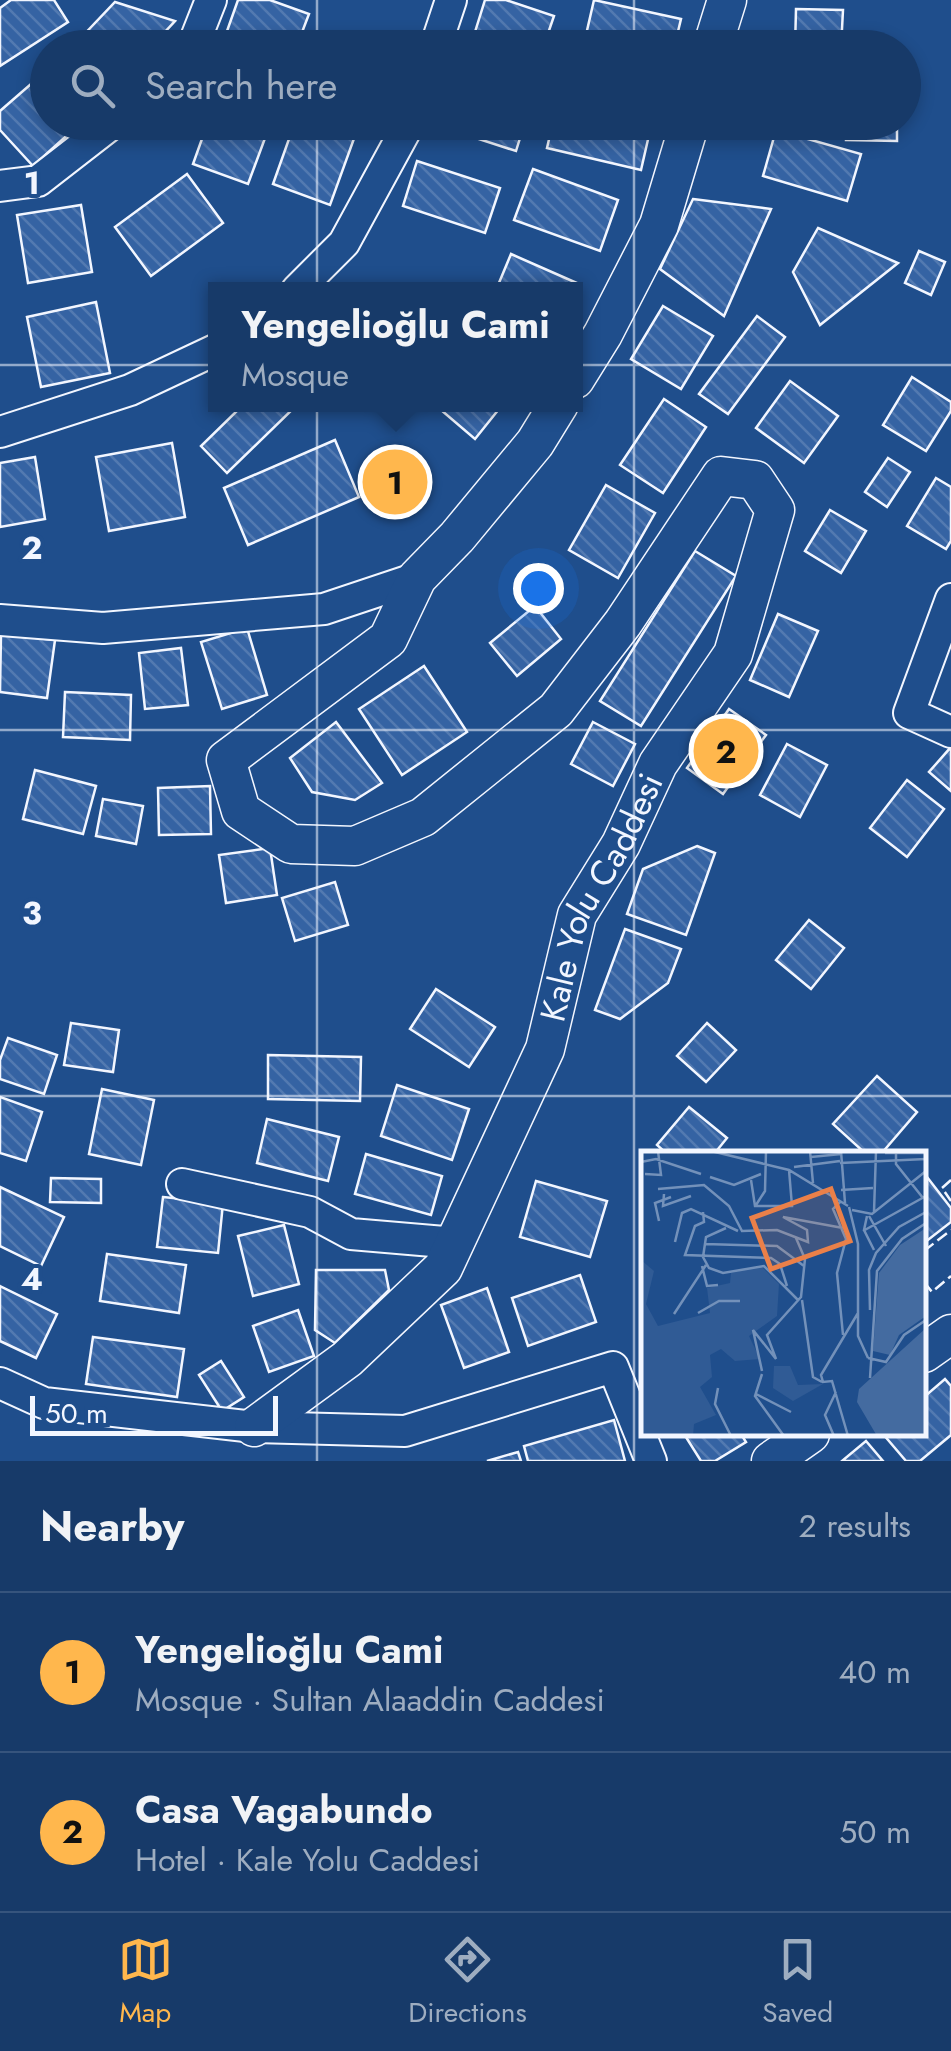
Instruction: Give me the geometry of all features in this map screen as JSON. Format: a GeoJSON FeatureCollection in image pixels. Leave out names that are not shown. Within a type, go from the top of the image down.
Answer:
{"type":"FeatureCollection","features":[{"type":"Feature","properties":{"kind":"street"},"geometry":{"type":"LineString","coordinates":[[199,30],[211,0]]}},
{"type":"Feature","properties":{"kind":"street"},"geometry":{"type":"LineString","coordinates":[[441,30],[451,0]]}},
{"type":"Feature","properties":{"kind":"street"},"geometry":{"type":"LineString","coordinates":[[717,30],[726,0]]}},
{"type":"Feature","properties":{"kind":"street"},"geometry":{"type":"LineString","coordinates":[[0,186],[38,181],[91,140]]}},
{"type":"Feature","properties":{"kind":"street"},"geometry":{"type":"LineString","coordinates":[[305,282],[344,243],[400,140]]}},
{"type":"Feature","properties":{"kind":"street"},"geometry":{"type":"LineString","coordinates":[[583,366],[659,225],[685,140]]}},
{"type":"Feature","properties":{"kind":"street"},"geometry":{"type":"LineString","coordinates":[[0,432],[130,390],[208,353]]}},
{"type":"Feature","properties":{"kind":"street"},"geometry":{"type":"LineString","coordinates":[[0,620],[103,628],[324,609],[417,578],[536,444],[554,412]]}},
{"type":"Feature","properties":{"kind":"street","name":"Kale Yolu Caddesi"},"geometry":{"type":"LineString","coordinates":[[254,1427],[347,1360],[443,1268],[545,1050],[577,914],[620,844],[658,764],[734,654],[776,510],[755,480],[720,476],[623,623],[556,710],[424,817],[354,846],[291,844],[241,811],[226,760],[388,639],[417,578]]}},
{"type":"Feature","properties":{"kind":"street"},"geometry":{"type":"LineString","coordinates":[[951,599],[909,712],[951,732]]}},
{"type":"Feature","properties":{"kind":"street"},"geometry":{"type":"LineString","coordinates":[[182,1184],[310,1212],[351,1234],[456,1243]]}},
{"type":"Feature","properties":{"kind":"street"},"geometry":{"type":"LineString","coordinates":[[926,1352],[951,1334]]}},
{"type":"Feature","properties":{"kind":"street"},"geometry":{"type":"LineString","coordinates":[[0,1383],[44,1403],[254,1427],[405,1431],[613,1367],[651,1461]]}},
{"type":"Feature","properties":{"kind":"street"},"geometry":{"type":"LineString","coordinates":[[772,1461],[807,1436]]}},
{"type":"Feature","properties":{"kind":"building"},"geometry":{"type":"Polygon","coordinates":[[[11,0],[54,0],[68,22],[56,30],[30,30],[30,47],[0,66],[0,8],[11,0]]]}},
{"type":"Feature","properties":{"kind":"building"},"geometry":{"type":"Polygon","coordinates":[[[238,0],[270,0],[309,14],[303,30],[227,30],[238,0]]]}},
{"type":"Feature","properties":{"kind":"building"},"geometry":{"type":"Polygon","coordinates":[[[485,0],[506,0],[554,16],[549,30],[476,30],[485,0]]]}},
{"type":"Feature","properties":{"kind":"building"},"geometry":{"type":"Polygon","coordinates":[[[594,0],[681,19],[678,30],[587,30],[594,0]]]}},
{"type":"Feature","properties":{"kind":"building"},"geometry":{"type":"Polygon","coordinates":[[[115,2],[175,21],[167,30],[88,30],[115,2]]]}},
{"type":"Feature","properties":{"kind":"building"},"geometry":{"type":"Polygon","coordinates":[[[796,9],[843,10],[842,30],[795,30],[796,9]]]}},
{"type":"Feature","properties":{"kind":"building"},"geometry":{"type":"Polygon","coordinates":[[[30,85],[30,140],[62,140],[33,166],[0,130],[0,111],[30,85]]]}},
{"type":"Feature","properties":{"kind":"building"},"geometry":{"type":"Polygon","coordinates":[[[202,140],[264,140],[248,184],[193,164],[202,140]]]}},
{"type":"Feature","properties":{"kind":"building"},"geometry":{"type":"Polygon","coordinates":[[[289,140],[353,140],[330,205],[273,184],[289,140]]]}},
{"type":"Feature","properties":{"kind":"building"},"geometry":{"type":"Polygon","coordinates":[[[482,140],[519,140],[516,151],[482,140]]]}},
{"type":"Feature","properties":{"kind":"building"},"geometry":{"type":"Polygon","coordinates":[[[549,140],[648,140],[641,170],[547,148],[549,140]]]}},
{"type":"Feature","properties":{"kind":"building"},"geometry":{"type":"Polygon","coordinates":[[[773,140],[811,140],[861,154],[847,201],[763,176],[773,140]]]}},
{"type":"Feature","properties":{"kind":"building"},"geometry":{"type":"Polygon","coordinates":[[[417,161],[500,188],[485,233],[403,206],[417,161]]]}},
{"type":"Feature","properties":{"kind":"building"},"geometry":{"type":"Polygon","coordinates":[[[533,169],[618,200],[600,251],[514,220],[533,169]]]}},
{"type":"Feature","properties":{"kind":"building"},"geometry":{"type":"Polygon","coordinates":[[[187,174],[223,223],[151,276],[115,227],[187,174]]]}},
{"type":"Feature","properties":{"kind":"building"},"geometry":{"type":"Polygon","coordinates":[[[693,199],[771,209],[724,316],[660,269],[693,199]]]}},
{"type":"Feature","properties":{"kind":"building"},"geometry":{"type":"Polygon","coordinates":[[[81,205],[92,272],[28,283],[17,215],[81,205]]]}},
{"type":"Feature","properties":{"kind":"building"},"geometry":{"type":"Polygon","coordinates":[[[818,228],[898,263],[820,325],[793,272],[818,228]]]}},
{"type":"Feature","properties":{"kind":"building"},"geometry":{"type":"Polygon","coordinates":[[[919,251],[945,262],[931,295],[905,283],[919,251]]]}},
{"type":"Feature","properties":{"kind":"building"},"geometry":{"type":"Polygon","coordinates":[[[511,254],[574,282],[499,282],[511,254]]]}},
{"type":"Feature","properties":{"kind":"building"},"geometry":{"type":"Polygon","coordinates":[[[96,302],[110,373],[41,387],[27,317],[96,302]]]}},
{"type":"Feature","properties":{"kind":"building"},"geometry":{"type":"Polygon","coordinates":[[[663,306],[713,336],[681,389],[631,359],[663,306]]]}},
{"type":"Feature","properties":{"kind":"building"},"geometry":{"type":"Polygon","coordinates":[[[757,316],[785,337],[728,414],[699,394],[757,316]]]}},
{"type":"Feature","properties":{"kind":"building"},"geometry":{"type":"Polygon","coordinates":[[[912,377],[951,402],[951,411],[926,451],[883,425],[912,377]]]}},
{"type":"Feature","properties":{"kind":"building"},"geometry":{"type":"Polygon","coordinates":[[[790,381],[838,416],[804,463],[756,428],[790,381]]]}},
{"type":"Feature","properties":{"kind":"building"},"geometry":{"type":"Polygon","coordinates":[[[664,399],[706,427],[663,493],[620,465],[664,399]]]}},
{"type":"Feature","properties":{"kind":"building"},"geometry":{"type":"Polygon","coordinates":[[[236,412],[290,412],[227,473],[201,446],[236,412]]]}},
{"type":"Feature","properties":{"kind":"building"},"geometry":{"type":"Polygon","coordinates":[[[443,412],[497,412],[475,439],[443,412]]]}},
{"type":"Feature","properties":{"kind":"building"},"geometry":{"type":"Polygon","coordinates":[[[335,440],[359,497],[248,545],[224,488],[335,440]]]}},
{"type":"Feature","properties":{"kind":"building"},"geometry":{"type":"Polygon","coordinates":[[[172,443],[185,517],[109,531],[96,457],[172,443]]]}},
{"type":"Feature","properties":{"kind":"building"},"geometry":{"type":"Polygon","coordinates":[[[35,457],[45,519],[0,527],[0,463],[35,457]]]}},
{"type":"Feature","properties":{"kind":"building"},"geometry":{"type":"Polygon","coordinates":[[[888,458],[910,472],[887,507],[865,492],[888,458]]]}},
{"type":"Feature","properties":{"kind":"building"},"geometry":{"type":"Polygon","coordinates":[[[370,459],[422,461],[420,505],[368,503],[370,459]]]}},
{"type":"Feature","properties":{"kind":"building"},"geometry":{"type":"Polygon","coordinates":[[[936,478],[951,487],[951,541],[946,549],[907,526],[936,478]]]}},
{"type":"Feature","properties":{"kind":"building"},"geometry":{"type":"Polygon","coordinates":[[[606,485],[655,513],[618,578],[569,550],[606,485]]]}},
{"type":"Feature","properties":{"kind":"building"},"geometry":{"type":"Polygon","coordinates":[[[830,510],[866,531],[841,573],[805,551],[830,510]]]}},
{"type":"Feature","properties":{"kind":"building"},"geometry":{"type":"Polygon","coordinates":[[[695,551],[736,576],[641,726],[600,701],[695,551]]]}},
{"type":"Feature","properties":{"kind":"building"},"geometry":{"type":"Polygon","coordinates":[[[535,606],[561,639],[517,676],[490,643],[535,606]]]}},
{"type":"Feature","properties":{"kind":"building"},"geometry":{"type":"Polygon","coordinates":[[[778,614],[818,631],[789,697],[750,680],[778,614]]]}},
{"type":"Feature","properties":{"kind":"building"},"geometry":{"type":"Polygon","coordinates":[[[247,628],[267,695],[222,709],[201,642],[247,628]]]}},
{"type":"Feature","properties":{"kind":"building"},"geometry":{"type":"Polygon","coordinates":[[[1,634],[55,640],[47,698],[0,692],[1,634]]]}},
{"type":"Feature","properties":{"kind":"building"},"geometry":{"type":"Polygon","coordinates":[[[181,648],[188,705],[145,709],[139,653],[181,648]]]}},
{"type":"Feature","properties":{"kind":"building"},"geometry":{"type":"Polygon","coordinates":[[[424,666],[467,732],[402,775],[359,709],[424,666]]]}},
{"type":"Feature","properties":{"kind":"building"},"geometry":{"type":"Polygon","coordinates":[[[65,692],[131,695],[130,740],[63,737],[65,692]]]}},
{"type":"Feature","properties":{"kind":"building"},"geometry":{"type":"Polygon","coordinates":[[[729,709],[766,735],[723,794],[687,768],[729,709]]]}},
{"type":"Feature","properties":{"kind":"building"},"geometry":{"type":"Polygon","coordinates":[[[336,722],[382,783],[355,800],[312,792],[290,758],[336,722]]]}},
{"type":"Feature","properties":{"kind":"building"},"geometry":{"type":"Polygon","coordinates":[[[593,722],[635,744],[613,786],[571,764],[593,722]]]}},
{"type":"Feature","properties":{"kind":"building"},"geometry":{"type":"Polygon","coordinates":[[[787,744],[827,765],[800,817],[760,795],[787,744]]]}},
{"type":"Feature","properties":{"kind":"building"},"geometry":{"type":"Polygon","coordinates":[[[951,747],[951,791],[929,772],[951,747]]]}},
{"type":"Feature","properties":{"kind":"building"},"geometry":{"type":"Polygon","coordinates":[[[35,770],[96,786],[83,834],[23,819],[35,770]]]}},
{"type":"Feature","properties":{"kind":"building"},"geometry":{"type":"Polygon","coordinates":[[[907,780],[944,809],[907,857],[870,828],[907,780]]]}},
{"type":"Feature","properties":{"kind":"building"},"geometry":{"type":"Polygon","coordinates":[[[210,786],[211,834],[159,835],[158,788],[210,786]]]}},
{"type":"Feature","properties":{"kind":"building"},"geometry":{"type":"Polygon","coordinates":[[[103,799],[143,806],[136,844],[96,836],[103,799]]]}},
{"type":"Feature","properties":{"kind":"building"},"geometry":{"type":"Polygon","coordinates":[[[697,846],[715,853],[686,935],[627,914],[643,869],[697,846]]]}},
{"type":"Feature","properties":{"kind":"building"},"geometry":{"type":"Polygon","coordinates":[[[270,848],[277,895],[226,903],[219,855],[270,848]]]}},
{"type":"Feature","properties":{"kind":"building"},"geometry":{"type":"Polygon","coordinates":[[[335,882],[348,925],[295,941],[282,898],[335,882]]]}},
{"type":"Feature","properties":{"kind":"building"},"geometry":{"type":"Polygon","coordinates":[[[809,920],[844,948],[811,989],[776,960],[809,920]]]}},
{"type":"Feature","properties":{"kind":"building"},"geometry":{"type":"Polygon","coordinates":[[[625,929],[681,949],[668,983],[620,1019],[595,1010],[625,929]]]}},
{"type":"Feature","properties":{"kind":"building"},"geometry":{"type":"Polygon","coordinates":[[[436,989],[495,1027],[469,1067],[410,1029],[436,989]]]}},
{"type":"Feature","properties":{"kind":"building"},"geometry":{"type":"Polygon","coordinates":[[[71,1023],[119,1030],[113,1072],[64,1065],[71,1023]]]}},
{"type":"Feature","properties":{"kind":"building"},"geometry":{"type":"Polygon","coordinates":[[[707,1023],[736,1050],[706,1082],[677,1056],[707,1023]]]}},
{"type":"Feature","properties":{"kind":"building"},"geometry":{"type":"Polygon","coordinates":[[[8,1038],[57,1055],[44,1094],[0,1079],[0,1060],[8,1038]]]}},
{"type":"Feature","properties":{"kind":"building"},"geometry":{"type":"Polygon","coordinates":[[[268,1055],[361,1057],[360,1101],[268,1099],[268,1055]]]}},
{"type":"Feature","properties":{"kind":"building"},"geometry":{"type":"Polygon","coordinates":[[[877,1076],[917,1112],[884,1151],[863,1151],[833,1124],[877,1076]]]}},
{"type":"Feature","properties":{"kind":"building"},"geometry":{"type":"Polygon","coordinates":[[[397,1085],[469,1109],[452,1160],[381,1136],[397,1085]]]}},
{"type":"Feature","properties":{"kind":"building"},"geometry":{"type":"Polygon","coordinates":[[[102,1089],[154,1100],[141,1165],[89,1154],[102,1089]]]}},
{"type":"Feature","properties":{"kind":"building"},"geometry":{"type":"Polygon","coordinates":[[[0,1097],[42,1112],[26,1161],[0,1153],[0,1097]]]}},
{"type":"Feature","properties":{"kind":"building"},"geometry":{"type":"Polygon","coordinates":[[[689,1107],[727,1138],[716,1151],[664,1151],[657,1145],[689,1107]]]}},
{"type":"Feature","properties":{"kind":"building"},"geometry":{"type":"Polygon","coordinates":[[[267,1119],[339,1137],[328,1181],[257,1163],[267,1119]]]}},
{"type":"Feature","properties":{"kind":"building"},"geometry":{"type":"Polygon","coordinates":[[[366,1154],[442,1176],[431,1215],[355,1194],[366,1154]]]}},
{"type":"Feature","properties":{"kind":"building"},"geometry":{"type":"Polygon","coordinates":[[[51,1178],[101,1179],[101,1203],[50,1202],[51,1178]]]}},
{"type":"Feature","properties":{"kind":"building"},"geometry":{"type":"Polygon","coordinates":[[[926,1178],[951,1208],[951,1222],[926,1241],[926,1178]]]}},
{"type":"Feature","properties":{"kind":"building"},"geometry":{"type":"Polygon","coordinates":[[[536,1181],[607,1201],[590,1257],[520,1237],[536,1181]]]}},
{"type":"Feature","properties":{"kind":"building"},"geometry":{"type":"Polygon","coordinates":[[[0,1187],[64,1217],[41,1266],[0,1246],[0,1187]]]}},
{"type":"Feature","properties":{"kind":"building"},"geometry":{"type":"Polygon","coordinates":[[[163,1197],[223,1203],[218,1253],[157,1247],[163,1197]]]}},
{"type":"Feature","properties":{"kind":"building"},"geometry":{"type":"Polygon","coordinates":[[[284,1225],[299,1284],[253,1296],[238,1236],[284,1225]]]}},
{"type":"Feature","properties":{"kind":"building"},"geometry":{"type":"Polygon","coordinates":[[[107,1254],[186,1265],[179,1313],[100,1301],[107,1254]]]}},
{"type":"Feature","properties":{"kind":"building"},"geometry":{"type":"Polygon","coordinates":[[[316,1270],[385,1270],[389,1290],[335,1343],[315,1330],[316,1270]]]}},
{"type":"Feature","properties":{"kind":"building"},"geometry":{"type":"Polygon","coordinates":[[[580,1275],[596,1322],[528,1346],[512,1298],[580,1275]]]}},
{"type":"Feature","properties":{"kind":"building"},"geometry":{"type":"Polygon","coordinates":[[[0,1286],[57,1314],[36,1358],[0,1341],[0,1286]]]}},
{"type":"Feature","properties":{"kind":"building"},"geometry":{"type":"Polygon","coordinates":[[[487,1288],[509,1352],[464,1368],[441,1305],[487,1288]]]}},
{"type":"Feature","properties":{"kind":"building"},"geometry":{"type":"Polygon","coordinates":[[[298,1310],[314,1356],[269,1372],[253,1326],[298,1310]]]}},
{"type":"Feature","properties":{"kind":"building"},"geometry":{"type":"Polygon","coordinates":[[[93,1337],[184,1349],[177,1397],[86,1384],[93,1337]]]}},
{"type":"Feature","properties":{"kind":"building"},"geometry":{"type":"Polygon","coordinates":[[[221,1361],[244,1397],[222,1411],[199,1375],[221,1361]]]}},
{"type":"Feature","properties":{"kind":"building"},"geometry":{"type":"Polygon","coordinates":[[[945,1379],[951,1386],[951,1435],[920,1461],[906,1461],[885,1436],[926,1436],[926,1395],[945,1379]]]}},
{"type":"Feature","properties":{"kind":"building"},"geometry":{"type":"Polygon","coordinates":[[[614,1420],[625,1461],[528,1461],[524,1446],[614,1420]]]}},
{"type":"Feature","properties":{"kind":"building"},"geometry":{"type":"Polygon","coordinates":[[[685,1436],[742,1436],[746,1442],[715,1461],[701,1461],[685,1436]]]}},
{"type":"Feature","properties":{"kind":"building"},"geometry":{"type":"Polygon","coordinates":[[[866,1441],[883,1461],[842,1461],[866,1441]]]}},
{"type":"Feature","properties":{"kind":"building"},"geometry":{"type":"Polygon","coordinates":[[[518,1452],[521,1461],[487,1461],[518,1452]]]}},
{"type":"Feature","properties":{"kind":"fence"},"geometry":{"type":"LineString","coordinates":[[951,1180],[942,1188],[951,1201]]}},
{"type":"Feature","properties":{"kind":"fence"},"geometry":{"type":"LineString","coordinates":[[926,1249],[951,1230]]}},
{"type":"Feature","properties":{"kind":"fence"},"geometry":{"type":"LineString","coordinates":[[926,1284],[932,1292],[951,1276]]}},
{"type":"Feature","properties":{"kind":"place","name":"Yengelioğlu Cami"},"geometry":{"type":"Point","coordinates":[395,482]}},
{"type":"Feature","properties":{"kind":"place","name":"Casa Vagabundo"},"geometry":{"type":"Point","coordinates":[726,751]}}]}
